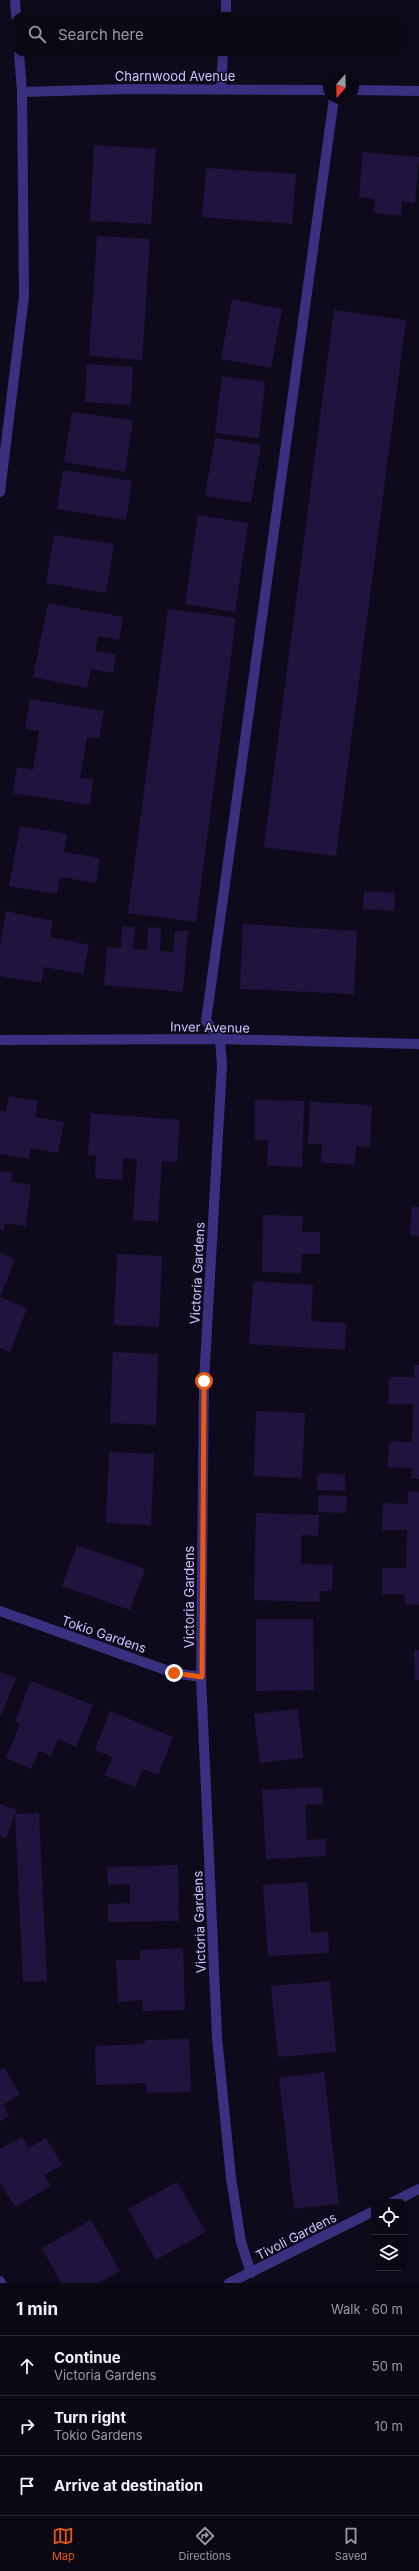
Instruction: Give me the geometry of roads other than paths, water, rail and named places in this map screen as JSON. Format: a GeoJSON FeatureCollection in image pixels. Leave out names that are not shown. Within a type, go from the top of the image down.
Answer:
{"type":"FeatureCollection","features":[{"type":"Feature","properties":{"kind":"street"},"geometry":{"type":"LineString","coordinates":[[15,0],[16,12]]}},
{"type":"Feature","properties":{"kind":"street"},"geometry":{"type":"LineString","coordinates":[[226,0],[226,12]]}},
{"type":"Feature","properties":{"kind":"street"},"geometry":{"type":"LineString","coordinates":[[0,492],[24,296],[22,92],[19,56]]}},
{"type":"Feature","properties":{"kind":"street"},"geometry":{"type":"LineString","coordinates":[[221,89],[224,56]]}},
{"type":"Feature","properties":{"kind":"street","name":"Charnwood Avenue"},"geometry":{"type":"LineString","coordinates":[[22,92],[221,89],[323,90]]}},
{"type":"Feature","properties":{"kind":"street"},"geometry":{"type":"LineString","coordinates":[[359,90],[419,90]]}},
{"type":"Feature","properties":{"kind":"street"},"geometry":{"type":"LineString","coordinates":[[220,1039],[206,1021],[333,104]]}},
{"type":"Feature","properties":{"kind":"street","name":"Inver Avenue"},"geometry":{"type":"LineString","coordinates":[[0,1040],[220,1039],[419,1044]]}},
{"type":"Feature","properties":{"kind":"street","name":"Victoria Gardens"},"geometry":{"type":"LineString","coordinates":[[220,1039],[222,1065],[204,1381],[202,1677],[217,2037],[231,2178],[241,2242],[251,2273]]}},
{"type":"Feature","properties":{"kind":"street","name":"Tokio Gardens"},"geometry":{"type":"LineString","coordinates":[[0,1611],[174,1673],[202,1677]]}},
{"type":"Feature","properties":{"kind":"street"},"geometry":{"type":"LineString","coordinates":[[399,2199],[419,2189]]}},
{"type":"Feature","properties":{"kind":"street","name":"Tivoli Gardens"},"geometry":{"type":"LineString","coordinates":[[229,2283],[371,2213]]}}]}
